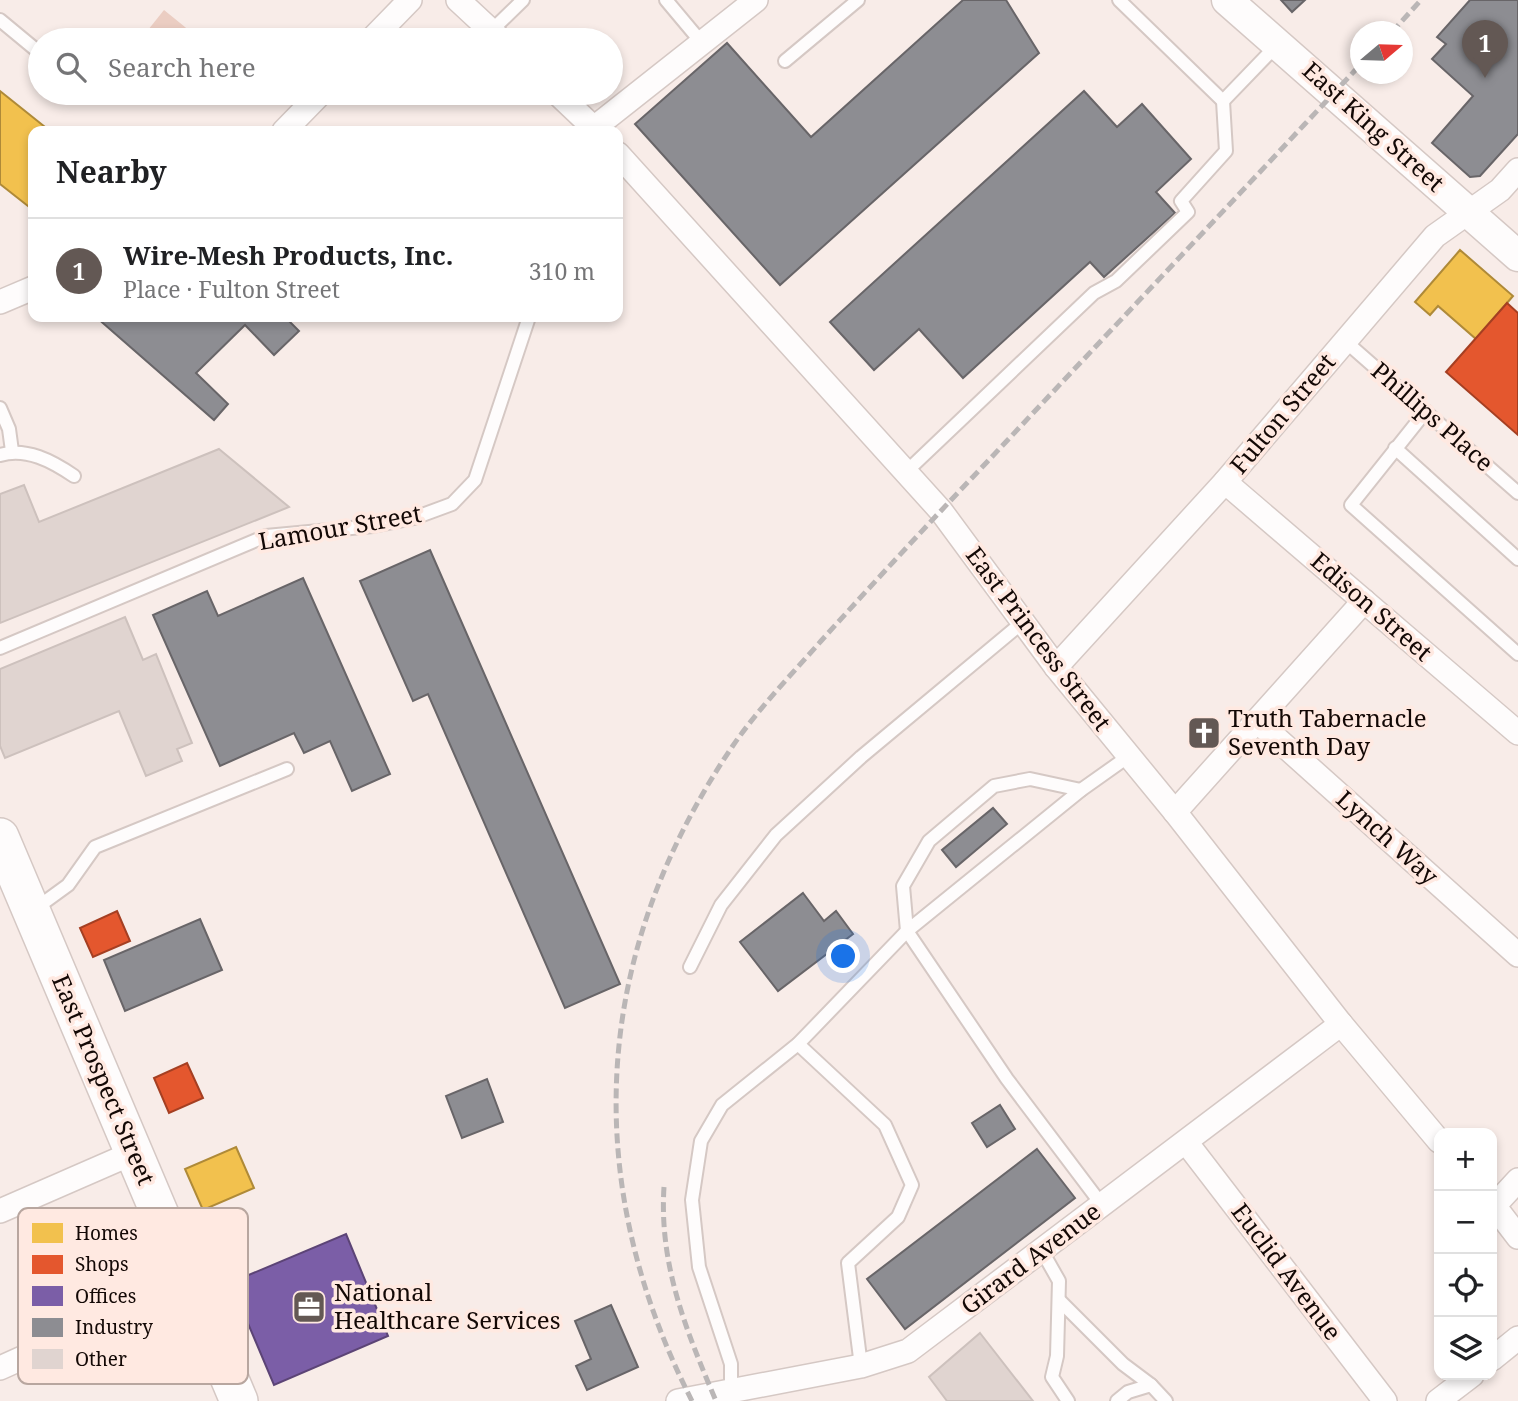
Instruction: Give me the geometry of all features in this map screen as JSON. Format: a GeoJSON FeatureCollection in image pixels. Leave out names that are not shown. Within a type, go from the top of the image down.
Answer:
{"type":"FeatureCollection","features":[{"type":"Feature","properties":{"kind":"main road","name":"East Prospect Street"},"geometry":{"type":"LineString","coordinates":[[0,837],[157,1208]]}},
{"type":"Feature","properties":{"kind":"main road","name":"East Prospect Street"},"geometry":{"type":"LineString","coordinates":[[232,1384],[239,1401]]}},
{"type":"Feature","properties":{"kind":"street"},"geometry":{"type":"LineString","coordinates":[[383,28],[410,0]]}},
{"type":"Feature","properties":{"kind":"street"},"geometry":{"type":"LineString","coordinates":[[458,0],[488,28]]}},
{"type":"Feature","properties":{"kind":"street"},"geometry":{"type":"LineString","coordinates":[[600,126],[756,0]]}},
{"type":"Feature","properties":{"kind":"street","name":"East King Street"},"geometry":{"type":"LineString","coordinates":[[1227,0],[1518,256]]}},
{"type":"Feature","properties":{"kind":"street"},"geometry":{"type":"LineString","coordinates":[[289,126],[309,105]]}},
{"type":"Feature","properties":{"kind":"street"},"geometry":{"type":"LineString","coordinates":[[570,105],[593,126]]}},
{"type":"Feature","properties":{"kind":"street","name":"East Princess Street"},"geometry":{"type":"LineString","coordinates":[[623,160],[941,511],[1056,667],[1175,812],[1341,1024],[1434,1135]]}},
{"type":"Feature","properties":{"kind":"street","name":"Fulton Street"},"geometry":{"type":"LineString","coordinates":[[1056,667],[1225,482],[1435,236],[1500,190],[1518,170]]}},
{"type":"Feature","properties":{"kind":"street"},"geometry":{"type":"LineString","coordinates":[[0,302],[28,290]]}},
{"type":"Feature","properties":{"kind":"street","name":"Edison Street"},"geometry":{"type":"LineString","coordinates":[[1225,482],[1518,733]]}},
{"type":"Feature","properties":{"kind":"street"},"geometry":{"type":"LineString","coordinates":[[1175,812],[1364,601]]}},
{"type":"Feature","properties":{"kind":"street","name":"Lynch Way"},"geometry":{"type":"LineString","coordinates":[[1257,721],[1518,955]]}},
{"type":"Feature","properties":{"kind":"street","name":"Girard Avenue"},"geometry":{"type":"LineString","coordinates":[[678,1401],[861,1366],[908,1351],[1341,1024]]}},
{"type":"Feature","properties":{"kind":"street","name":"Euclid Avenue"},"geometry":{"type":"LineString","coordinates":[[1186,1142],[1385,1401]]}},
{"type":"Feature","properties":{"kind":"street"},"geometry":{"type":"LineString","coordinates":[[0,1211],[133,1153]]}},
{"type":"Feature","properties":{"kind":"street"},"geometry":{"type":"LineString","coordinates":[[1497,1201],[1518,1180]]}},
{"type":"Feature","properties":{"kind":"street"},"geometry":{"type":"LineString","coordinates":[[1497,1210],[1518,1237]]}},
{"type":"Feature","properties":{"kind":"street"},"geometry":{"type":"LineString","coordinates":[[1497,1355],[1518,1338]]}},
{"type":"Feature","properties":{"kind":"street"},"geometry":{"type":"LineString","coordinates":[[0,1368],[18,1360]]}},
{"type":"Feature","properties":{"kind":"street"},"geometry":{"type":"LineString","coordinates":[[1438,1401],[1465,1380]]}},
{"type":"Feature","properties":{"kind":"lane"},"geometry":{"type":"LineString","coordinates":[[501,28],[523,0]]}},
{"type":"Feature","properties":{"kind":"lane"},"geometry":{"type":"LineString","coordinates":[[666,0],[702,43]]}},
{"type":"Feature","properties":{"kind":"lane"},"geometry":{"type":"LineString","coordinates":[[785,61],[858,0]]}},
{"type":"Feature","properties":{"kind":"lane"},"geometry":{"type":"LineString","coordinates":[[906,472],[1094,293],[1116,281],[1188,212],[1181,201],[1226,151],[1223,101],[1119,0]]}},
{"type":"Feature","properties":{"kind":"lane"},"geometry":{"type":"LineString","coordinates":[[0,20],[28,43]]}},
{"type":"Feature","properties":{"kind":"lane"},"geometry":{"type":"LineString","coordinates":[[1223,101],[1278,44]]}},
{"type":"Feature","properties":{"kind":"lane","name":"Lamour Street"},"geometry":{"type":"LineString","coordinates":[[0,648],[266,536],[373,526],[414,518],[452,504],[475,480],[527,322]]}},
{"type":"Feature","properties":{"kind":"lane","name":"Phillips Place"},"geometry":{"type":"LineString","coordinates":[[1345,341],[1518,493]]}},
{"type":"Feature","properties":{"kind":"lane"},"geometry":{"type":"LineString","coordinates":[[0,408],[9,429],[6,453],[52,462],[74,476]]}},
{"type":"Feature","properties":{"kind":"lane"},"geometry":{"type":"LineString","coordinates":[[1426,411],[1351,505],[1518,654]]}},
{"type":"Feature","properties":{"kind":"lane"},"geometry":{"type":"LineString","coordinates":[[1395,448],[1518,559]]}},
{"type":"Feature","properties":{"kind":"lane"},"geometry":{"type":"LineString","coordinates":[[690,967],[721,905],[776,835],[860,757],[1023,622]]}},
{"type":"Feature","properties":{"kind":"lane"},"geometry":{"type":"LineString","coordinates":[[731,1391],[731,1364],[699,1267],[692,1200],[701,1141],[722,1105],[797,1044],[907,931],[1081,790],[1129,756]]}},
{"type":"Feature","properties":{"kind":"lane"},"geometry":{"type":"LineString","coordinates":[[32,911],[68,885],[95,847],[287,769]]}},
{"type":"Feature","properties":{"kind":"lane"},"geometry":{"type":"LineString","coordinates":[[1081,790],[1030,779],[994,786],[929,841],[903,886],[907,931],[1007,1079],[1102,1205]]}},
{"type":"Feature","properties":{"kind":"lane"},"geometry":{"type":"LineString","coordinates":[[797,1044],[885,1125],[912,1185],[898,1217],[848,1263],[861,1366]]}},
{"type":"Feature","properties":{"kind":"lane"},"geometry":{"type":"LineString","coordinates":[[1041,1251],[1059,1281],[1057,1356],[1052,1377],[1068,1401]]}},
{"type":"Feature","properties":{"kind":"lane"},"geometry":{"type":"LineString","coordinates":[[1060,1301],[1123,1364],[1151,1385],[1166,1401]]}},
{"type":"Feature","properties":{"kind":"lane"},"geometry":{"type":"LineString","coordinates":[[1117,1401],[1128,1392],[1151,1385]]}},
{"type":"Feature","properties":{"kind":"shaded area"},"geometry":{"type":"Polygon","coordinates":[[[164,10],[186,28],[150,28],[164,10]]]}},
{"type":"Feature","properties":{"kind":"building: Homes"},"geometry":{"type":"Polygon","coordinates":[[[0,91],[44,126],[28,126],[28,206],[0,184],[0,91]]]}},
{"type":"Feature","properties":{"kind":"building: Homes"},"geometry":{"type":"Polygon","coordinates":[[[1460,250],[1513,296],[1476,339],[1438,306],[1430,315],[1415,302],[1460,250]]]}},
{"type":"Feature","properties":{"kind":"building: Homes"},"geometry":{"type":"Polygon","coordinates":[[[236,1147],[254,1188],[202,1208],[185,1169],[236,1147]]]}},
{"type":"Feature","properties":{"kind":"building: Shops"},"geometry":{"type":"Polygon","coordinates":[[[1507,303],[1518,313],[1518,435],[1446,372],[1507,303]]]}},
{"type":"Feature","properties":{"kind":"building: Shops"},"geometry":{"type":"Polygon","coordinates":[[[117,911],[130,941],[93,957],[80,928],[117,911]]]}},
{"type":"Feature","properties":{"kind":"building: Shops"},"geometry":{"type":"Polygon","coordinates":[[[187,1063],[203,1098],[169,1113],[154,1078],[187,1063]]]}},
{"type":"Feature","properties":{"kind":"building: Offices","name":"National Healthcare Services"},"geometry":{"type":"Polygon","coordinates":[[[346,1234],[388,1336],[274,1385],[248,1323],[248,1275],[346,1234]]]}},
{"type":"Feature","properties":{"kind":"building: Industry"},"geometry":{"type":"Polygon","coordinates":[[[963,0],[1006,0],[1039,53],[780,285],[635,124],[727,43],[811,137],[963,0]]]}},
{"type":"Feature","properties":{"kind":"building: Industry"},"geometry":{"type":"Polygon","coordinates":[[[1281,0],[1305,0],[1292,12],[1281,0]]]}},
{"type":"Feature","properties":{"kind":"building: Industry"},"geometry":{"type":"Polygon","coordinates":[[[1470,0],[1518,0],[1518,134],[1480,176],[1470,177],[1432,143],[1473,96],[1432,59],[1446,44],[1437,37],[1470,0]]]}},
{"type":"Feature","properties":{"kind":"building: Industry"},"geometry":{"type":"Polygon","coordinates":[[[1084,91],[1117,127],[1142,104],[1191,159],[1156,192],[1175,213],[1104,277],[1090,262],[963,378],[919,329],[874,370],[830,322],[1084,91]]]}},
{"type":"Feature","properties":{"kind":"building: Industry"},"geometry":{"type":"Polygon","coordinates":[[[102,322],[290,322],[299,331],[274,355],[245,325],[196,373],[228,404],[214,420],[102,322]]]}},
{"type":"Feature","properties":{"kind":"building: Industry"},"geometry":{"type":"Polygon","coordinates":[[[430,550],[620,984],[565,1008],[428,694],[413,701],[360,581],[430,550]]]}},
{"type":"Feature","properties":{"kind":"building: Industry"},"geometry":{"type":"Polygon","coordinates":[[[303,578],[390,774],[352,791],[330,741],[304,753],[294,733],[220,766],[153,615],[207,591],[218,616],[303,578]]]}},
{"type":"Feature","properties":{"kind":"building: Industry"},"geometry":{"type":"Polygon","coordinates":[[[993,808],[1007,824],[956,867],[942,850],[993,808]]]}},
{"type":"Feature","properties":{"kind":"building: Industry"},"geometry":{"type":"Polygon","coordinates":[[[803,893],[824,921],[836,911],[853,934],[778,991],[740,942],[803,893]]]}},
{"type":"Feature","properties":{"kind":"building: Industry"},"geometry":{"type":"Polygon","coordinates":[[[200,919],[222,970],[125,1011],[104,960],[200,919]]]}},
{"type":"Feature","properties":{"kind":"building: Industry"},"geometry":{"type":"Polygon","coordinates":[[[487,1079],[503,1122],[462,1138],[446,1096],[487,1079]]]}},
{"type":"Feature","properties":{"kind":"building: Industry"},"geometry":{"type":"Polygon","coordinates":[[[1000,1105],[1015,1129],[987,1147],[972,1123],[1000,1105]]]}},
{"type":"Feature","properties":{"kind":"building: Industry"},"geometry":{"type":"Polygon","coordinates":[[[1037,1149],[1075,1198],[905,1329],[867,1279],[1037,1149]]]}},
{"type":"Feature","properties":{"kind":"building: Industry"},"geometry":{"type":"Polygon","coordinates":[[[611,1305],[638,1367],[587,1390],[576,1366],[591,1359],[575,1321],[611,1305]]]}},
{"type":"Feature","properties":{"kind":"building: Other"},"geometry":{"type":"Polygon","coordinates":[[[219,449],[289,507],[0,623],[0,494],[24,485],[39,522],[219,449]]]}},
{"type":"Feature","properties":{"kind":"building: Other"},"geometry":{"type":"Polygon","coordinates":[[[125,617],[143,660],[156,654],[192,743],[177,749],[182,761],[146,776],[119,711],[5,758],[0,746],[0,669],[125,617]]]}},
{"type":"Feature","properties":{"kind":"building: Other"},"geometry":{"type":"Polygon","coordinates":[[[980,1333],[1033,1401],[947,1401],[929,1377],[980,1333]]]}},
{"type":"Feature","properties":{"kind":"railway"},"geometry":{"type":"LineString","coordinates":[[1402,21],[1421,0]]}},
{"type":"Feature","properties":{"kind":"railway"},"geometry":{"type":"LineString","coordinates":[[692,1401],[656,1318],[631,1234],[618,1151],[617,1068],[628,986],[651,905],[685,825],[732,747],[787,679],[924,529],[1350,76]]}},
{"type":"Feature","properties":{"kind":"railway"},"geometry":{"type":"LineString","coordinates":[[664,1187],[670,1270],[685,1323],[716,1401]]}},
{"type":"Feature","properties":{"kind":"place","name":"Wire-Mesh Products, Inc."},"geometry":{"type":"Point","coordinates":[1485,78]}},
{"type":"Feature","properties":{"kind":"place","name":"Truth Tabernacle Seventh Day"},"geometry":{"type":"Point","coordinates":[1204,733]}},
{"type":"Feature","properties":{"kind":"place","name":"National Healthcare Services"},"geometry":{"type":"Point","coordinates":[309,1307]}}]}
